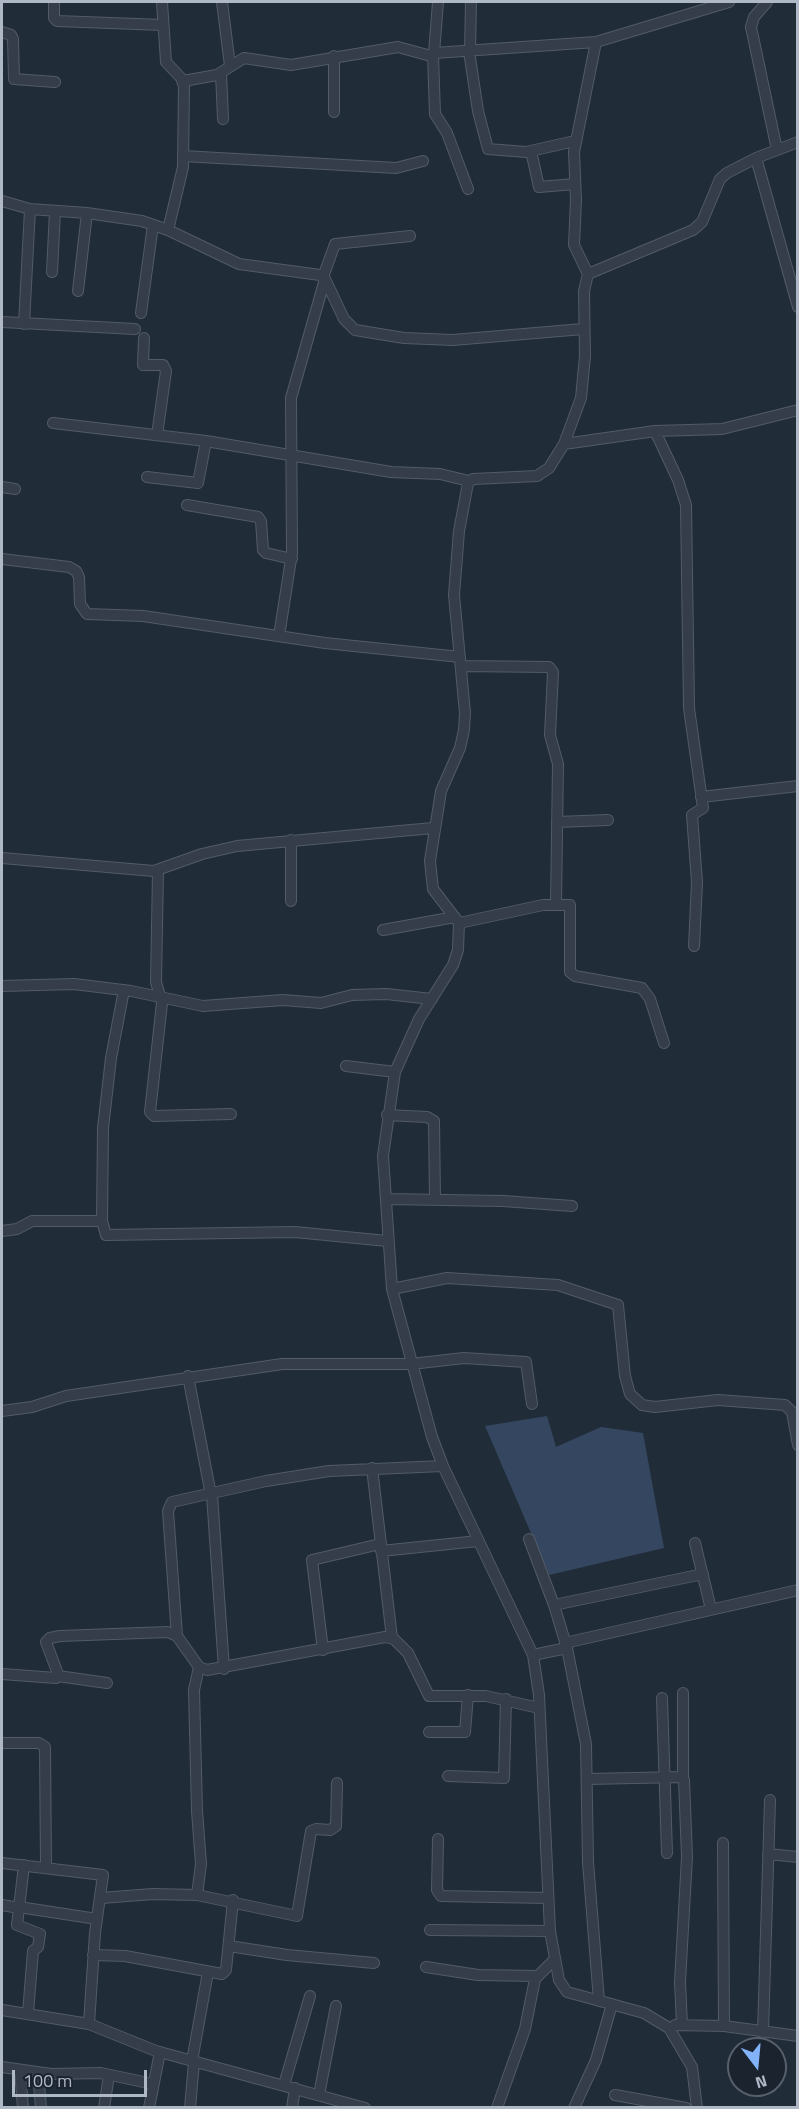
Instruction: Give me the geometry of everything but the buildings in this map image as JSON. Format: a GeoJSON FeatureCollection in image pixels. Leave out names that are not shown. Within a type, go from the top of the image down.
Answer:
{"type":"FeatureCollection","features":[{"type":"Feature","properties":{"kind":"street"},"geometry":{"type":"LineString","coordinates":[[54,2],[54,15],[57,21],[163,25]]}},
{"type":"Feature","properties":{"kind":"street"},"geometry":{"type":"LineString","coordinates":[[162,2],[166,62],[183,81],[182,178],[168,230]]}},
{"type":"Feature","properties":{"kind":"street"},"geometry":{"type":"LineString","coordinates":[[222,2],[226,69],[224,119]]}},
{"type":"Feature","properties":{"kind":"street"},"geometry":{"type":"LineString","coordinates":[[438,2],[433,54],[435,114],[447,133],[468,189]]}},
{"type":"Feature","properties":{"kind":"street"},"geometry":{"type":"LineString","coordinates":[[471,2],[469,51],[478,111],[488,149],[531,151],[575,141]]}},
{"type":"Feature","properties":{"kind":"street"},"geometry":{"type":"LineString","coordinates":[[183,81],[226,69],[244,58],[291,65],[398,47],[409,48],[428,56],[596,42],[729,2]]}},
{"type":"Feature","properties":{"kind":"street"},"geometry":{"type":"LineString","coordinates":[[767,2],[754,17],[751,27],[777,150]]}},
{"type":"Feature","properties":{"kind":"street"},"geometry":{"type":"LineString","coordinates":[[2,32],[11,35],[14,39],[14,79],[55,82]]}},
{"type":"Feature","properties":{"kind":"street"},"geometry":{"type":"LineString","coordinates":[[53,423],[206,441],[291,456],[375,467],[391,472],[450,475],[469,480],[537,476],[549,468],[564,444],[581,398],[584,371],[584,291],[588,274],[575,249],[575,141],[596,42]]}},
{"type":"Feature","properties":{"kind":"street"},"geometry":{"type":"LineString","coordinates":[[334,56],[334,112]]}},
{"type":"Feature","properties":{"kind":"street"},"geometry":{"type":"LineString","coordinates":[[588,274],[693,230],[706,213],[720,179],[740,165],[798,142]]}},
{"type":"Feature","properties":{"kind":"street"},"geometry":{"type":"LineString","coordinates":[[531,151],[539,187],[575,184]]}},
{"type":"Feature","properties":{"kind":"street"},"geometry":{"type":"LineString","coordinates":[[183,156],[396,168],[423,161]]}},
{"type":"Feature","properties":{"kind":"street"},"geometry":{"type":"LineString","coordinates":[[756,158],[792,264],[798,307]]}},
{"type":"Feature","properties":{"kind":"street"},"geometry":{"type":"LineString","coordinates":[[2,201],[30,209],[130,218],[168,230],[239,264],[295,270],[324,278],[344,319],[355,330],[404,338],[453,340],[584,329]]}},
{"type":"Feature","properties":{"kind":"street"},"geometry":{"type":"LineString","coordinates":[[24,324],[30,209]]}},
{"type":"Feature","properties":{"kind":"street"},"geometry":{"type":"LineString","coordinates":[[52,272],[55,211]]}},
{"type":"Feature","properties":{"kind":"street"},"geometry":{"type":"LineString","coordinates":[[78,291],[87,213]]}},
{"type":"Feature","properties":{"kind":"street"},"geometry":{"type":"LineString","coordinates":[[141,313],[153,225]]}},
{"type":"Feature","properties":{"kind":"street"},"geometry":{"type":"LineString","coordinates":[[279,636],[292,559],[291,398],[335,243],[410,236]]}},
{"type":"Feature","properties":{"kind":"street"},"geometry":{"type":"LineString","coordinates":[[2,322],[135,329]]}},
{"type":"Feature","properties":{"kind":"street"},"geometry":{"type":"LineString","coordinates":[[144,338],[143,365],[163,365],[166,368],[157,435]]}},
{"type":"Feature","properties":{"kind":"street"},"geometry":{"type":"LineString","coordinates":[[564,444],[655,431],[722,429],[798,410]]}},
{"type":"Feature","properties":{"kind":"street"},"geometry":{"type":"LineString","coordinates":[[655,431],[674,471],[686,505],[689,708],[703,809],[692,815],[697,882],[694,946]]}},
{"type":"Feature","properties":{"kind":"street"},"geometry":{"type":"LineString","coordinates":[[147,477],[198,483],[206,441]]}},
{"type":"Feature","properties":{"kind":"street"},"geometry":{"type":"LineString","coordinates":[[469,480],[459,531],[454,595],[461,662],[464,730],[460,748],[441,791],[433,828],[430,861],[432,885],[457,920],[456,959],[419,1018],[395,1072],[387,1115],[383,1171],[392,1289],[411,1364],[443,1466],[533,1655],[539,1708],[553,1960],[564,1989],[644,2013],[666,2026],[692,2067],[697,2108]]}},
{"type":"Feature","properties":{"kind":"street"},"geometry":{"type":"LineString","coordinates":[[2,487],[15,489]]}},
{"type":"Feature","properties":{"kind":"street"},"geometry":{"type":"LineString","coordinates":[[188,505],[258,518],[261,521],[264,552],[292,559]]}},
{"type":"Feature","properties":{"kind":"street"},"geometry":{"type":"LineString","coordinates":[[2,559],[69,567],[76,571],[80,577],[80,604],[87,614],[143,616],[461,662],[552,669],[550,739],[558,764],[556,904]]}},
{"type":"Feature","properties":{"kind":"street"},"geometry":{"type":"LineString","coordinates":[[701,797],[798,786]]}},
{"type":"Feature","properties":{"kind":"street"},"geometry":{"type":"LineString","coordinates":[[557,822],[608,820]]}},
{"type":"Feature","properties":{"kind":"street"},"geometry":{"type":"LineString","coordinates":[[2,858],[158,871],[221,849],[291,840],[433,828]]}},
{"type":"Feature","properties":{"kind":"street"},"geometry":{"type":"LineString","coordinates":[[291,840],[291,901]]}},
{"type":"Feature","properties":{"kind":"street"},"geometry":{"type":"LineString","coordinates":[[158,871],[156,982],[161,1008],[150,1112],[154,1116],[231,1114]]}},
{"type":"Feature","properties":{"kind":"street"},"geometry":{"type":"LineString","coordinates":[[383,930],[556,904],[571,908],[570,972],[575,976],[642,988],[650,999],[664,1042]]}},
{"type":"Feature","properties":{"kind":"street"},"geometry":{"type":"LineString","coordinates":[[2,987],[60,984],[124,990],[203,1006],[283,1000],[321,1003],[348,996],[375,994],[432,999]]}},
{"type":"Feature","properties":{"kind":"street"},"geometry":{"type":"LineString","coordinates":[[124,990],[106,1094],[102,1221],[105,1234],[109,1236],[184,1232],[295,1232],[387,1241]]}},
{"type":"Feature","properties":{"kind":"street"},"geometry":{"type":"LineString","coordinates":[[346,1066],[395,1072]]}},
{"type":"Feature","properties":{"kind":"street"},"geometry":{"type":"LineString","coordinates":[[387,1115],[427,1117],[434,1121],[435,1199]]}},
{"type":"Feature","properties":{"kind":"street"},"geometry":{"type":"LineString","coordinates":[[386,1199],[503,1201],[572,1206]]}},
{"type":"Feature","properties":{"kind":"street"},"geometry":{"type":"LineString","coordinates":[[2,1231],[17,1229],[32,1221],[102,1221]]}},
{"type":"Feature","properties":{"kind":"street"},"geometry":{"type":"LineString","coordinates":[[392,1289],[447,1278],[558,1285],[618,1305],[625,1376],[630,1394],[642,1405],[655,1407],[718,1400],[785,1405],[792,1412],[798,1445]]}},
{"type":"Feature","properties":{"kind":"street"},"geometry":{"type":"LineString","coordinates":[[2,1411],[32,1407],[66,1396],[188,1376],[282,1364],[411,1364],[464,1358],[526,1362],[532,1404]]}},
{"type":"Feature","properties":{"kind":"street"},"geometry":{"type":"LineString","coordinates":[[188,1376],[211,1495],[224,1669]]}},
{"type":"Feature","properties":{"kind":"street"},"geometry":{"type":"LineString","coordinates":[[443,1466],[372,1468],[267,1481],[211,1495],[176,1500],[169,1506],[177,1635],[199,1667],[207,1670],[224,1669],[385,1637],[392,1638],[408,1653],[428,1695],[468,1695],[506,1699],[539,1708]]}},
{"type":"Feature","properties":{"kind":"street"},"geometry":{"type":"LineString","coordinates":[[372,1468],[392,1638]]}},
{"type":"Feature","properties":{"kind":"street"},"geometry":{"type":"LineString","coordinates":[[529,1539],[554,1605],[566,1646],[586,1744],[588,1862],[599,2001]]}},
{"type":"Feature","properties":{"kind":"street"},"geometry":{"type":"LineString","coordinates":[[323,1650],[312,1560],[380,1547],[478,1541]]}},
{"type":"Feature","properties":{"kind":"street"},"geometry":{"type":"LineString","coordinates":[[695,1543],[711,1609]]}},
{"type":"Feature","properties":{"kind":"street"},"geometry":{"type":"LineString","coordinates":[[554,1605],[703,1574]]}},
{"type":"Feature","properties":{"kind":"street"},"geometry":{"type":"LineString","coordinates":[[533,1655],[711,1609],[798,1590]]}},
{"type":"Feature","properties":{"kind":"street"},"geometry":{"type":"LineString","coordinates":[[58,1676],[46,1643],[50,1638],[163,1632],[177,1635]]}},
{"type":"Feature","properties":{"kind":"street"},"geometry":{"type":"LineString","coordinates":[[197,1895],[201,1864],[196,1810],[194,1700],[199,1667]]}},
{"type":"Feature","properties":{"kind":"street"},"geometry":{"type":"LineString","coordinates":[[2,1674],[53,1678],[58,1676],[107,1683]]}},
{"type":"Feature","properties":{"kind":"street"},"geometry":{"type":"LineString","coordinates":[[682,2025],[680,1982],[687,1857],[683,1778],[683,1692]]}},
{"type":"Feature","properties":{"kind":"street"},"geometry":{"type":"LineString","coordinates":[[429,1732],[465,1732],[468,1695]]}},
{"type":"Feature","properties":{"kind":"street"},"geometry":{"type":"LineString","coordinates":[[662,1698],[667,1853]]}},
{"type":"Feature","properties":{"kind":"street"},"geometry":{"type":"LineString","coordinates":[[448,1776],[504,1778],[506,1699]]}},
{"type":"Feature","properties":{"kind":"street"},"geometry":{"type":"LineString","coordinates":[[2,1743],[39,1743],[45,1747],[46,1867]]}},
{"type":"Feature","properties":{"kind":"street"},"geometry":{"type":"LineString","coordinates":[[588,1779],[683,1778]]}},
{"type":"Feature","properties":{"kind":"street"},"geometry":{"type":"LineString","coordinates":[[101,1898],[153,1894],[197,1895],[232,1900],[295,1916],[299,1914],[311,1831],[335,1828],[338,1783]]}},
{"type":"Feature","properties":{"kind":"street"},"geometry":{"type":"LineString","coordinates":[[763,2032],[770,1800]]}},
{"type":"Feature","properties":{"kind":"street"},"geometry":{"type":"LineString","coordinates":[[438,1839],[437,1890],[441,1896],[548,1898]]}},
{"type":"Feature","properties":{"kind":"street"},"geometry":{"type":"LineString","coordinates":[[723,1843],[724,2026]]}},
{"type":"Feature","properties":{"kind":"street"},"geometry":{"type":"LineString","coordinates":[[768,1854],[798,1857]]}},
{"type":"Feature","properties":{"kind":"street"},"geometry":{"type":"LineString","coordinates":[[2,1863],[104,1875],[93,1955],[89,2024]]}},
{"type":"Feature","properties":{"kind":"street"},"geometry":{"type":"LineString","coordinates":[[24,1865],[18,1926],[40,1934],[38,1947],[33,1951],[28,2013]]}},
{"type":"Feature","properties":{"kind":"street"},"geometry":{"type":"LineString","coordinates":[[93,1955],[125,1956],[224,1973],[229,1946],[232,1900]]}},
{"type":"Feature","properties":{"kind":"street"},"geometry":{"type":"LineString","coordinates":[[2,1905],[97,1919]]}},
{"type":"Feature","properties":{"kind":"street"},"geometry":{"type":"LineString","coordinates":[[430,1930],[550,1932]]}},
{"type":"Feature","properties":{"kind":"street"},"geometry":{"type":"LineString","coordinates":[[229,1946],[280,1954],[374,1963]]}},
{"type":"Feature","properties":{"kind":"street"},"geometry":{"type":"LineString","coordinates":[[497,2108],[521,2042],[537,1976],[553,1960]]}},
{"type":"Feature","properties":{"kind":"street"},"geometry":{"type":"LineString","coordinates":[[426,1966],[478,1976],[537,1976]]}},
{"type":"Feature","properties":{"kind":"street"},"geometry":{"type":"LineString","coordinates":[[190,2108],[193,2061],[208,1972]]}},
{"type":"Feature","properties":{"kind":"street"},"geometry":{"type":"LineString","coordinates":[[284,2085],[310,1996]]}},
{"type":"Feature","properties":{"kind":"street"},"geometry":{"type":"LineString","coordinates":[[574,2108],[596,2061],[612,2004]]}},
{"type":"Feature","properties":{"kind":"street"},"geometry":{"type":"LineString","coordinates":[[319,2096],[336,2006]]}},
{"type":"Feature","properties":{"kind":"street"},"geometry":{"type":"LineString","coordinates":[[2,2010],[89,2024],[160,2052],[365,2108]]}},
{"type":"Feature","properties":{"kind":"street"},"geometry":{"type":"LineString","coordinates":[[666,2026],[724,2026],[798,2036]]}},
{"type":"Feature","properties":{"kind":"street"},"geometry":{"type":"LineString","coordinates":[[149,2108],[160,2052]]}},
{"type":"Feature","properties":{"kind":"street"},"geometry":{"type":"LineString","coordinates":[[2,2067],[38,2072],[109,2075],[153,2084]]}},
{"type":"Feature","properties":{"kind":"street"},"geometry":{"type":"LineString","coordinates":[[20,2070],[22,2108]]}},
{"type":"Feature","properties":{"kind":"street"},"geometry":{"type":"LineString","coordinates":[[38,2072],[40,2108]]}},
{"type":"Feature","properties":{"kind":"street"},"geometry":{"type":"LineString","coordinates":[[104,2108],[109,2075]]}},
{"type":"Feature","properties":{"kind":"street"},"geometry":{"type":"LineString","coordinates":[[292,2108],[295,2088]]}},
{"type":"Feature","properties":{"kind":"street"},"geometry":{"type":"LineString","coordinates":[[615,2095],[686,2108]]}},
{"type":"Feature","properties":{"kind":"water"},"geometry":{"type":"Polygon","coordinates":[[[547,1416],[556,1447],[601,1427],[643,1433],[664,1548],[549,1575],[485,1426],[547,1416]]]}}]}
